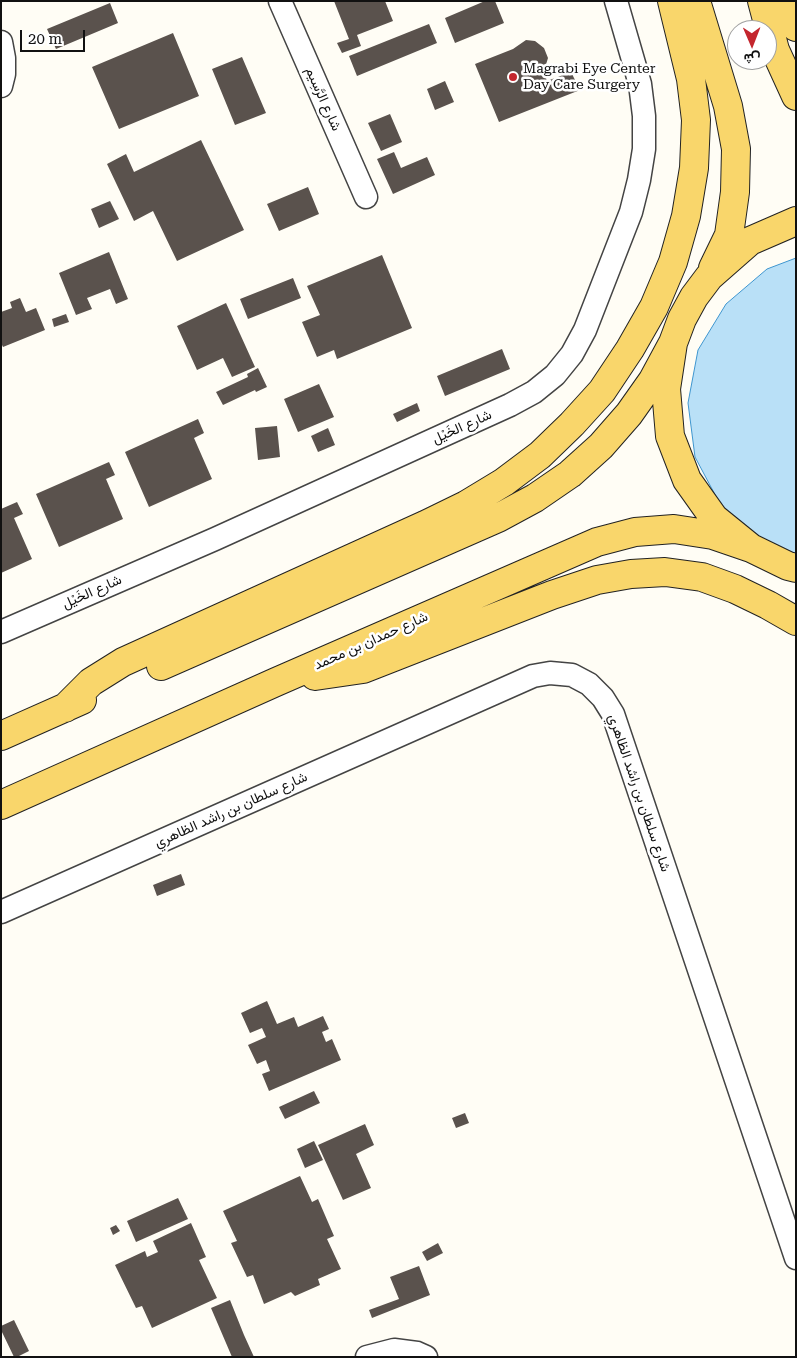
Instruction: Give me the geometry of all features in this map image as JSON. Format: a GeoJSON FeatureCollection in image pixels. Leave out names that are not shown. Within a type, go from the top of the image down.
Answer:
{"type":"FeatureCollection","features":[{"type":"Feature","properties":{"kind":"main road"},"geometry":{"type":"LineString","coordinates":[[65,708],[91,682],[122,662],[466,505],[504,482],[540,455],[602,391],[630,349],[654,307],[673,262],[686,216],[694,168],[696,120],[691,79],[672,1]]}},
{"type":"Feature","properties":{"kind":"main road"},"geometry":{"type":"LineString","coordinates":[[1,736],[498,518],[535,498],[570,474],[607,439],[629,414],[653,380],[673,343],[686,312],[694,297],[709,277],[729,235],[735,192],[736,149],[728,106],[696,1]]}},
{"type":"Feature","properties":{"kind":"main road"},"geometry":{"type":"LineString","coordinates":[[762,1],[775,50],[796,96]]}},
{"type":"Feature","properties":{"kind":"main road"},"geometry":{"type":"LineString","coordinates":[[786,1],[796,27]]}},
{"type":"Feature","properties":{"kind":"main road"},"geometry":{"type":"LineString","coordinates":[[709,277],[750,241],[796,221]]}},
{"type":"Feature","properties":{"kind":"main road"},"geometry":{"type":"LineString","coordinates":[[673,343],[666,389],[670,436],[687,480],[714,518],[751,548],[793,568]]}},
{"type":"Feature","properties":{"kind":"main road","name":"شارع حمدان بن محمد"},"geometry":{"type":"LineString","coordinates":[[1,805],[276,682],[597,542],[635,532],[674,529],[713,535],[751,548]]}},
{"type":"Feature","properties":{"kind":"main road"},"geometry":{"type":"LineString","coordinates":[[276,682],[363,668],[552,595],[597,580],[631,574],[665,572],[702,577],[743,593],[796,621]]}},
{"type":"Feature","properties":{"kind":"street","name":"شارع الرَّسِيم"},"geometry":{"type":"LineString","coordinates":[[280,1],[366,197]]}},
{"type":"Feature","properties":{"kind":"street","name":"شارع الخَيْل"},"geometry":{"type":"LineString","coordinates":[[1,632],[215,539],[510,405],[534,392],[555,375],[572,354],[585,330],[631,212],[639,180],[644,149],[643,108],[640,84],[616,1]]}},
{"type":"Feature","properties":{"kind":"street"},"geometry":{"type":"LineString","coordinates":[[1,42],[4,74],[1,86]]}},
{"type":"Feature","properties":{"kind":"street","name":"شارع سلطان بن راشد الظاهري"},"geometry":{"type":"LineString","coordinates":[[1,912],[533,676],[550,673],[572,675],[589,684],[603,698],[613,714],[796,1258]]}},
{"type":"Feature","properties":{"kind":"street"},"geometry":{"type":"LineString","coordinates":[[367,1357],[394,1350],[417,1353],[426,1357]]}},
{"type":"Feature","properties":{"kind":"water"},"geometry":{"type":"Polygon","coordinates":[[[796,258],[796,557],[760,541],[720,504],[695,457],[688,403],[698,350],[726,304],[767,269],[796,258]]]}},
{"type":"Feature","properties":{"kind":"building"},"geometry":{"type":"Polygon","coordinates":[[[334,1],[385,1],[393,21],[357,35],[361,46],[342,53],[337,43],[349,39],[334,1]]]}},
{"type":"Feature","properties":{"kind":"building"},"geometry":{"type":"Polygon","coordinates":[[[485,1],[495,1],[504,23],[455,43],[445,18],[485,1]]]}},
{"type":"Feature","properties":{"kind":"building"},"geometry":{"type":"Polygon","coordinates":[[[110,3],[118,23],[56,49],[47,29],[110,3]]]}},
{"type":"Feature","properties":{"kind":"building"},"geometry":{"type":"Polygon","coordinates":[[[429,24],[437,43],[357,76],[349,56],[429,24]]]}},
{"type":"Feature","properties":{"kind":"building"},"geometry":{"type":"Polygon","coordinates":[[[173,33],[199,96],[119,129],[92,67],[173,33]]]}},
{"type":"Feature","properties":{"kind":"building","name":"Magrabi Eye Center Day Care Surgery"},"geometry":{"type":"Polygon","coordinates":[[[526,40],[535,41],[544,48],[548,58],[544,71],[547,81],[571,72],[580,90],[499,122],[475,64],[513,49],[526,40]]]}},
{"type":"Feature","properties":{"kind":"building"},"geometry":{"type":"Polygon","coordinates":[[[242,57],[266,113],[235,125],[212,69],[242,57]]]}},
{"type":"Feature","properties":{"kind":"building"},"geometry":{"type":"Polygon","coordinates":[[[445,81],[454,102],[435,110],[427,89],[445,81]]]}},
{"type":"Feature","properties":{"kind":"building"},"geometry":{"type":"Polygon","coordinates":[[[390,114],[402,142],[381,151],[368,123],[390,114]]]}},
{"type":"Feature","properties":{"kind":"building"},"geometry":{"type":"Polygon","coordinates":[[[201,140],[244,230],[177,261],[153,211],[134,221],[107,164],[126,154],[134,172],[201,140]]]}},
{"type":"Feature","properties":{"kind":"building"},"geometry":{"type":"Polygon","coordinates":[[[394,152],[401,168],[427,157],[435,175],[393,194],[377,159],[394,152]]]}},
{"type":"Feature","properties":{"kind":"building"},"geometry":{"type":"Polygon","coordinates":[[[308,187],[319,214],[279,231],[267,204],[308,187]]]}},
{"type":"Feature","properties":{"kind":"building"},"geometry":{"type":"Polygon","coordinates":[[[110,201],[119,219],[99,228],[91,209],[110,201]]]}},
{"type":"Feature","properties":{"kind":"building"},"geometry":{"type":"Polygon","coordinates":[[[109,252],[128,299],[116,304],[110,289],[87,298],[92,309],[76,315],[59,273],[109,252]]]}},
{"type":"Feature","properties":{"kind":"building"},"geometry":{"type":"Polygon","coordinates":[[[382,255],[412,328],[337,359],[334,350],[317,357],[302,322],[320,315],[307,286],[382,255]]]}},
{"type":"Feature","properties":{"kind":"building"},"geometry":{"type":"Polygon","coordinates":[[[293,278],[301,298],[248,319],[240,299],[293,278]]]}},
{"type":"Feature","properties":{"kind":"building"},"geometry":{"type":"Polygon","coordinates":[[[20,298],[26,312],[36,308],[45,330],[3,347],[1,343],[1,312],[12,308],[10,302],[20,298]]]}},
{"type":"Feature","properties":{"kind":"building"},"geometry":{"type":"Polygon","coordinates":[[[226,303],[255,367],[232,377],[223,358],[197,370],[177,326],[226,303]]]}},
{"type":"Feature","properties":{"kind":"building"},"geometry":{"type":"Polygon","coordinates":[[[66,314],[69,322],[54,327],[52,319],[66,314]]]}},
{"type":"Feature","properties":{"kind":"building"},"geometry":{"type":"Polygon","coordinates":[[[502,349],[510,369],[445,396],[437,376],[502,349]]]}},
{"type":"Feature","properties":{"kind":"building"},"geometry":{"type":"Polygon","coordinates":[[[258,368],[267,387],[256,392],[255,390],[223,405],[216,392],[248,377],[247,374],[258,368]]]}},
{"type":"Feature","properties":{"kind":"building"},"geometry":{"type":"Polygon","coordinates":[[[319,384],[334,417],[298,432],[284,399],[319,384]]]}},
{"type":"Feature","properties":{"kind":"building"},"geometry":{"type":"Polygon","coordinates":[[[417,403],[420,411],[397,422],[393,414],[417,403]]]}},
{"type":"Feature","properties":{"kind":"building"},"geometry":{"type":"Polygon","coordinates":[[[198,419],[204,433],[194,438],[212,479],[149,507],[125,452],[198,419]]]}},
{"type":"Feature","properties":{"kind":"building"},"geometry":{"type":"Polygon","coordinates":[[[277,426],[280,457],[258,460],[255,428],[277,426]]]}},
{"type":"Feature","properties":{"kind":"building"},"geometry":{"type":"Polygon","coordinates":[[[328,428],[335,445],[318,452],[311,436],[328,428]]]}},
{"type":"Feature","properties":{"kind":"building"},"geometry":{"type":"Polygon","coordinates":[[[109,462],[115,475],[106,479],[123,519],[59,547],[36,494],[109,462]]]}},
{"type":"Feature","properties":{"kind":"building"},"geometry":{"type":"Polygon","coordinates":[[[17,502],[23,514],[14,518],[32,559],[1,573],[1,509],[17,502]]]}},
{"type":"Feature","properties":{"kind":"building"},"geometry":{"type":"Polygon","coordinates":[[[181,874],[185,885],[157,896],[153,885],[181,874]]]}},
{"type":"Feature","properties":{"kind":"building"},"geometry":{"type":"Polygon","coordinates":[[[267,1001],[277,1024],[294,1017],[298,1027],[323,1016],[329,1029],[322,1032],[326,1042],[332,1039],[341,1060],[269,1091],[262,1074],[270,1071],[266,1060],[257,1064],[248,1045],[266,1037],[262,1028],[250,1033],[241,1013],[267,1001]]]}},
{"type":"Feature","properties":{"kind":"building"},"geometry":{"type":"Polygon","coordinates":[[[314,1091],[320,1103],[285,1119],[279,1107],[314,1091]]]}},
{"type":"Feature","properties":{"kind":"building"},"geometry":{"type":"Polygon","coordinates":[[[465,1113],[469,1123],[456,1128],[452,1118],[465,1113]]]}},
{"type":"Feature","properties":{"kind":"building"},"geometry":{"type":"Polygon","coordinates":[[[365,1124],[374,1145],[356,1154],[371,1188],[343,1200],[318,1145],[365,1124]]]}},
{"type":"Feature","properties":{"kind":"building"},"geometry":{"type":"Polygon","coordinates":[[[314,1141],[323,1160],[305,1168],[297,1149],[314,1141]]]}},
{"type":"Feature","properties":{"kind":"building"},"geometry":{"type":"Polygon","coordinates":[[[300,1176],[312,1202],[318,1199],[334,1236],[327,1239],[341,1269],[318,1279],[320,1285],[295,1296],[291,1292],[264,1304],[253,1275],[247,1277],[231,1243],[237,1241],[223,1211],[300,1176]]]}},
{"type":"Feature","properties":{"kind":"building"},"geometry":{"type":"Polygon","coordinates":[[[178,1198],[188,1219],[136,1242],[127,1221],[178,1198]]]}},
{"type":"Feature","properties":{"kind":"building"},"geometry":{"type":"Polygon","coordinates":[[[191,1223],[206,1257],[199,1260],[217,1298],[152,1328],[142,1306],[136,1308],[115,1265],[145,1251],[147,1257],[158,1252],[153,1241],[191,1223]]]}},
{"type":"Feature","properties":{"kind":"building"},"geometry":{"type":"Polygon","coordinates":[[[116,1225],[120,1231],[113,1235],[110,1228],[116,1225]]]}},
{"type":"Feature","properties":{"kind":"building"},"geometry":{"type":"Polygon","coordinates":[[[438,1243],[443,1253],[427,1261],[422,1252],[438,1243]]]}},
{"type":"Feature","properties":{"kind":"building"},"geometry":{"type":"Polygon","coordinates":[[[419,1266],[430,1295],[372,1318],[369,1310],[399,1299],[390,1277],[419,1266]]]}},
{"type":"Feature","properties":{"kind":"building"},"geometry":{"type":"Polygon","coordinates":[[[230,1300],[254,1357],[232,1357],[211,1308],[230,1300]]]}},
{"type":"Feature","properties":{"kind":"building"},"geometry":{"type":"Polygon","coordinates":[[[14,1320],[29,1351],[17,1357],[14,1357],[1,1330],[1,1326],[14,1320]]]}},
{"type":"Feature","properties":{"kind":"place","name":"Magrabi Eye Center Day Care Surgery"},"geometry":{"type":"Point","coordinates":[513,77]}}]}
